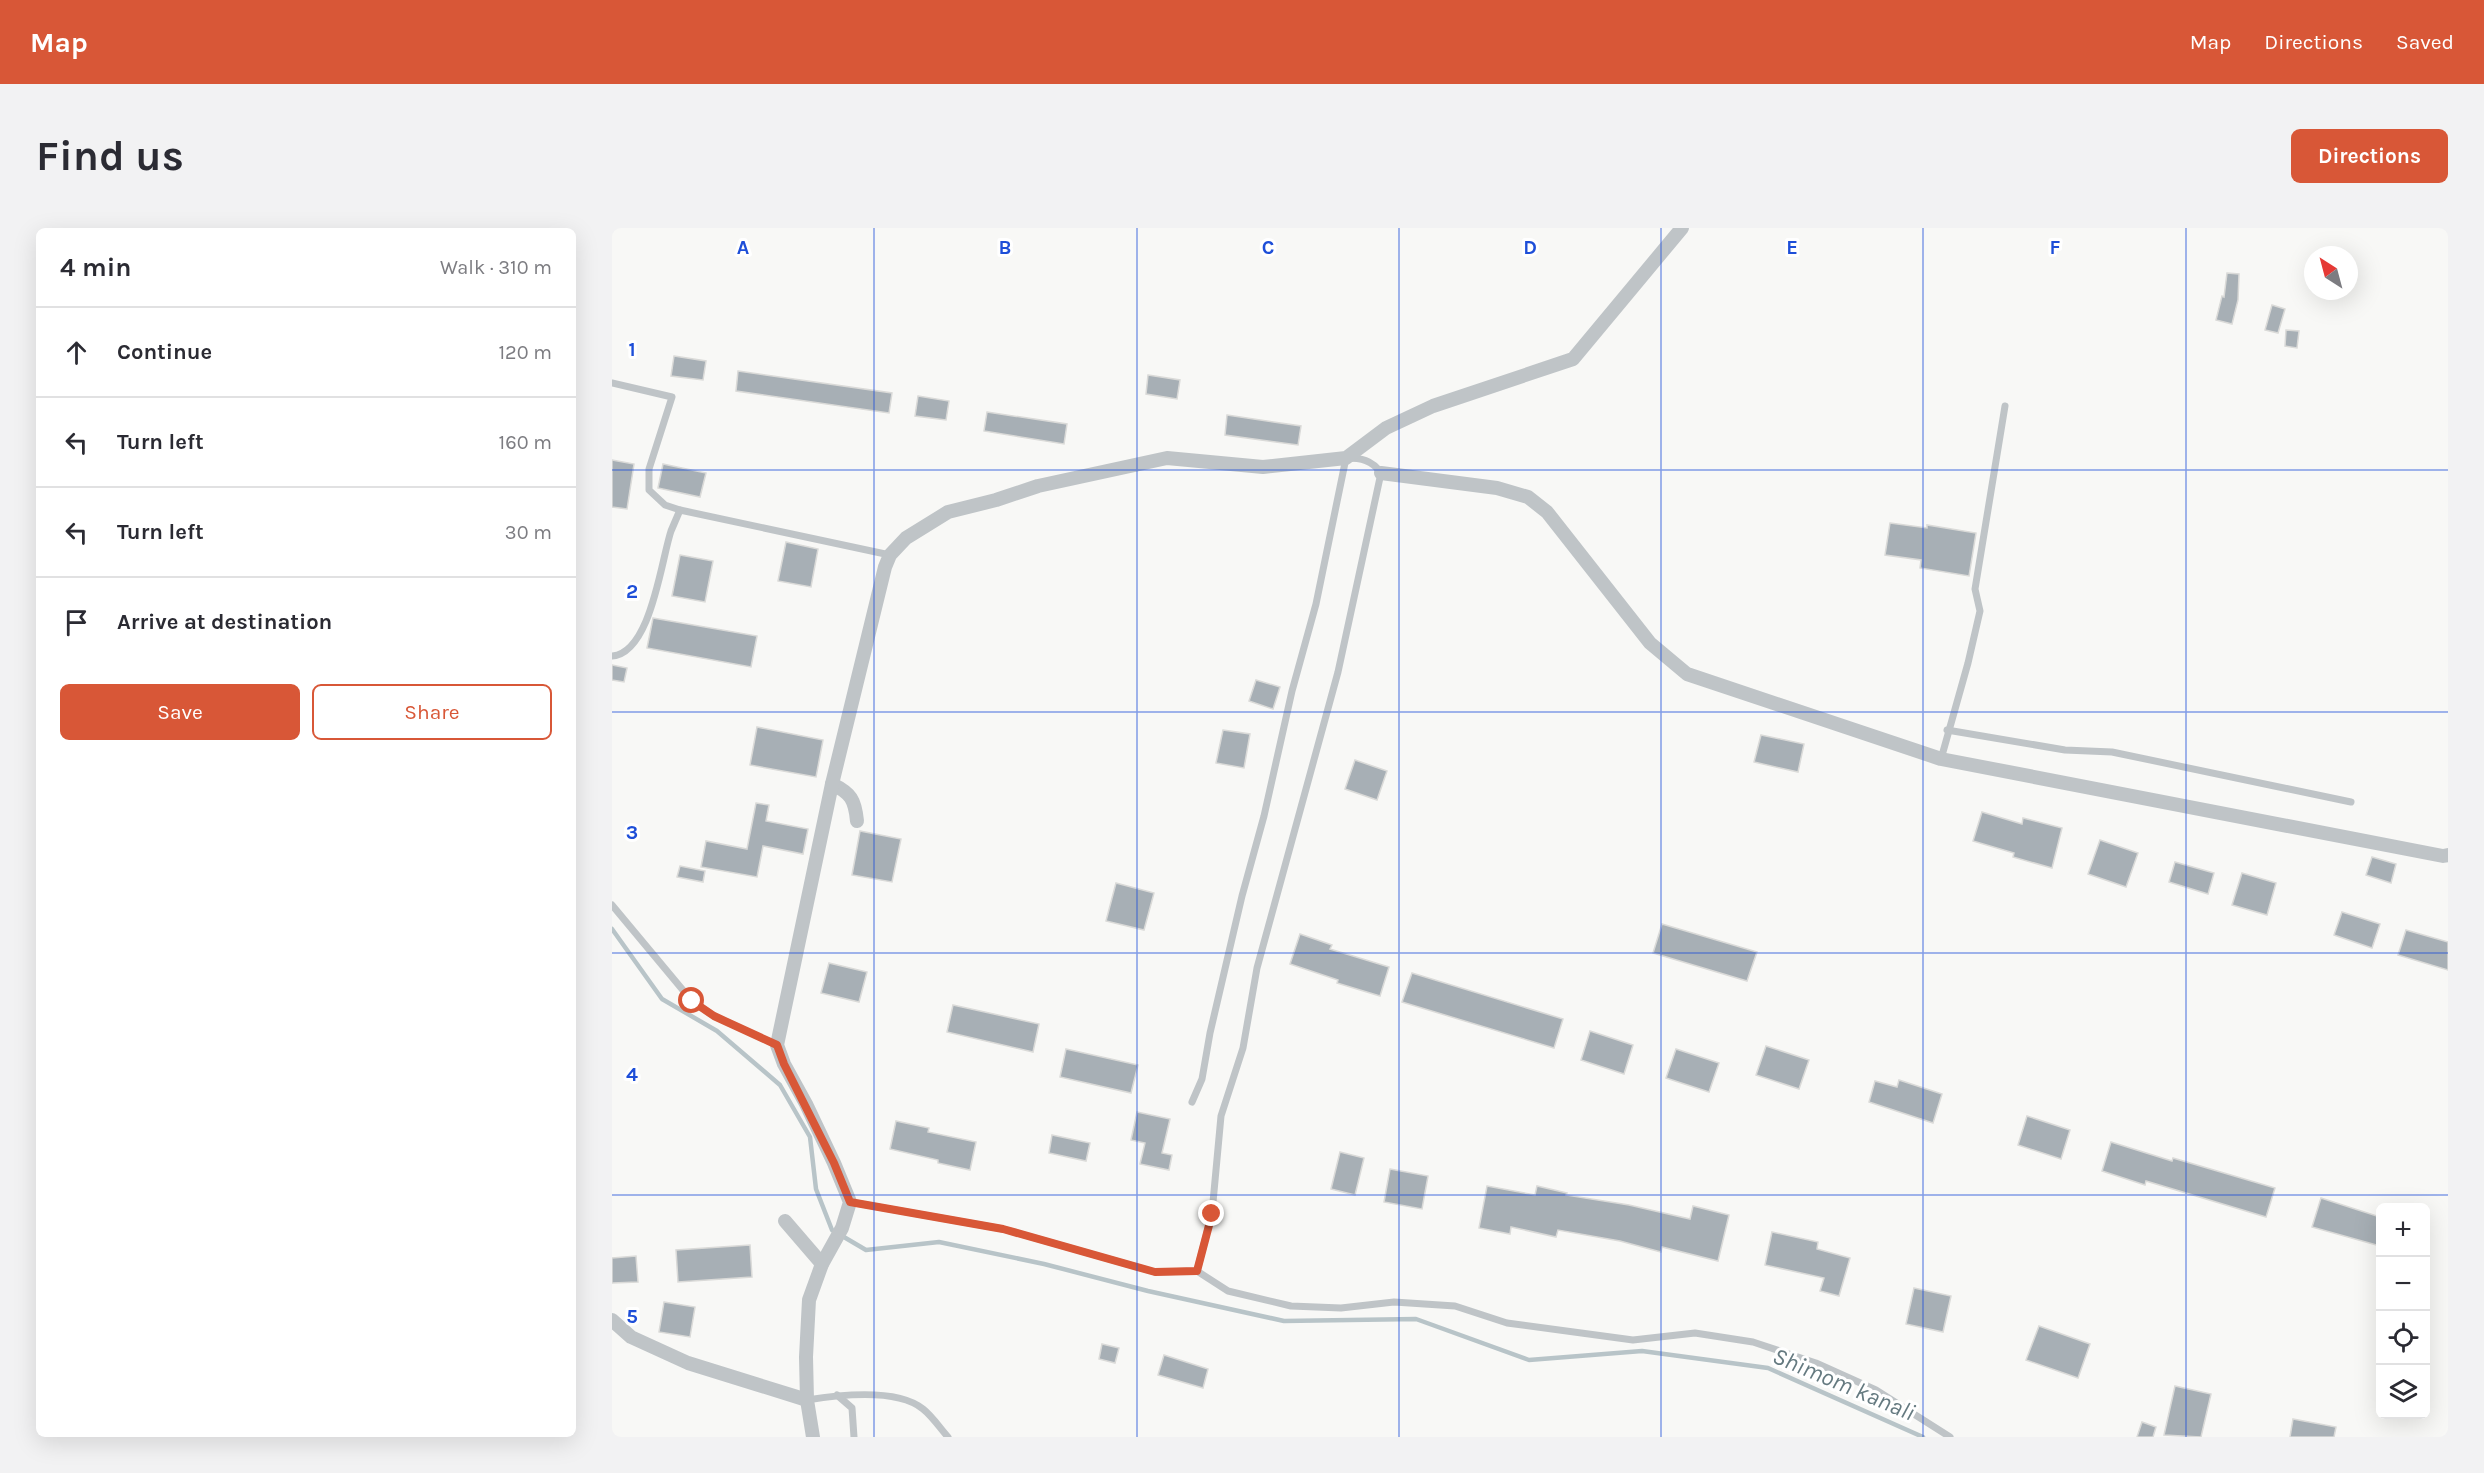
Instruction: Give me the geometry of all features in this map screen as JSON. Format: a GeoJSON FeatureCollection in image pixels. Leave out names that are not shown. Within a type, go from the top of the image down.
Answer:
{"type":"FeatureCollection","features":[{"type":"Feature","properties":{"kind":"street"},"geometry":{"type":"LineString","coordinates":[[813,1437],[807,1400],[806,1357],[809,1300],[825,1259],[842,1228],[850,1202],[834,1163],[784,1064],[777,1045],[832,784],[885,567],[890,555],[906,538],[948,512],[1038,486],[1167,458],[1263,467],[1346,458],[1386,428],[1433,406],[1573,359],[1682,228]]}},
{"type":"Feature","properties":{"kind":"street"},"geometry":{"type":"LineString","coordinates":[[1381,473],[1497,488],[1528,497],[1548,512],[1650,643],[1687,674],[1941,759],[2443,856],[2448,855]]}},
{"type":"Feature","properties":{"kind":"street"},"geometry":{"type":"LineString","coordinates":[[832,784],[849,794],[856,805],[857,821]]}},
{"type":"Feature","properties":{"kind":"street"},"geometry":{"type":"LineString","coordinates":[[785,1221],[825,1259]]}},
{"type":"Feature","properties":{"kind":"street"},"geometry":{"type":"LineString","coordinates":[[612,1320],[631,1337],[688,1363],[807,1400]]}},
{"type":"Feature","properties":{"kind":"lane"},"geometry":{"type":"LineString","coordinates":[[612,383],[672,396],[649,469],[649,490],[665,505],[890,555]]}},
{"type":"Feature","properties":{"kind":"lane"},"geometry":{"type":"LineString","coordinates":[[1941,759],[1980,611],[1975,589],[2005,406]]}},
{"type":"Feature","properties":{"kind":"lane"},"geometry":{"type":"LineString","coordinates":[[1192,1102],[1202,1079],[1210,1033],[1242,896],[1264,816],[1292,691],[1316,604],[1346,458],[1360,458],[1377,467],[1381,473],[1338,672],[1257,968],[1243,1048],[1221,1116],[1212,1214],[1197,1271]]}},
{"type":"Feature","properties":{"kind":"lane"},"geometry":{"type":"LineString","coordinates":[[612,656],[633,644],[644,626],[671,532],[680,510]]}},
{"type":"Feature","properties":{"kind":"lane"},"geometry":{"type":"LineString","coordinates":[[1947,730],[2065,750],[2112,752],[2351,802]]}},
{"type":"Feature","properties":{"kind":"lane"},"geometry":{"type":"LineString","coordinates":[[612,905],[692,1001],[714,1016],[777,1045]]}},
{"type":"Feature","properties":{"kind":"lane"},"geometry":{"type":"LineString","coordinates":[[850,1202],[1003,1229],[1155,1272],[1197,1271],[1228,1291],[1291,1306],[1341,1308],[1394,1302],[1455,1306],[1507,1323],[1633,1340],[1695,1333],[1753,1342],[1816,1363],[1876,1390],[1950,1437]]}},
{"type":"Feature","properties":{"kind":"lane"},"geometry":{"type":"LineString","coordinates":[[837,1395],[852,1408],[854,1437]]}},
{"type":"Feature","properties":{"kind":"lane"},"geometry":{"type":"LineString","coordinates":[[807,1400],[837,1395],[886,1396],[922,1408],[948,1437]]}},
{"type":"Feature","properties":{"kind":"building"},"geometry":{"type":"Polygon","coordinates":[[[2227,273],[2239,274],[2238,300],[2232,324],[2216,320],[2222,296],[2224,297],[2227,273]]]}},
{"type":"Feature","properties":{"kind":"building"},"geometry":{"type":"Polygon","coordinates":[[[2272,305],[2285,309],[2278,333],[2265,330],[2272,305]]]}},
{"type":"Feature","properties":{"kind":"building"},"geometry":{"type":"Polygon","coordinates":[[[2286,330],[2299,331],[2297,348],[2285,346],[2286,330]]]}},
{"type":"Feature","properties":{"kind":"building"},"geometry":{"type":"Polygon","coordinates":[[[674,356],[706,361],[703,380],[671,376],[674,356]]]}},
{"type":"Feature","properties":{"kind":"building"},"geometry":{"type":"Polygon","coordinates":[[[738,371],[892,393],[889,413],[736,391],[738,371]]]}},
{"type":"Feature","properties":{"kind":"building"},"geometry":{"type":"Polygon","coordinates":[[[1148,375],[1180,380],[1177,399],[1146,394],[1148,375]]]}},
{"type":"Feature","properties":{"kind":"building"},"geometry":{"type":"Polygon","coordinates":[[[918,396],[949,401],[946,420],[915,416],[918,396]]]}},
{"type":"Feature","properties":{"kind":"building"},"geometry":{"type":"Polygon","coordinates":[[[987,412],[1067,424],[1064,444],[984,431],[987,412]]]}},
{"type":"Feature","properties":{"kind":"building"},"geometry":{"type":"Polygon","coordinates":[[[1227,415],[1301,426],[1298,445],[1225,435],[1227,415]]]}},
{"type":"Feature","properties":{"kind":"building"},"geometry":{"type":"Polygon","coordinates":[[[612,460],[634,464],[627,509],[612,507],[612,460]]]}},
{"type":"Feature","properties":{"kind":"building"},"geometry":{"type":"Polygon","coordinates":[[[663,464],[706,473],[700,497],[658,488],[663,464]]]}},
{"type":"Feature","properties":{"kind":"building"},"geometry":{"type":"Polygon","coordinates":[[[1890,523],[1927,528],[1927,525],[1976,533],[1969,576],[1920,568],[1921,560],[1885,555],[1890,523]]]}},
{"type":"Feature","properties":{"kind":"building"},"geometry":{"type":"Polygon","coordinates":[[[786,542],[818,549],[811,587],[778,581],[786,542]]]}},
{"type":"Feature","properties":{"kind":"building"},"geometry":{"type":"Polygon","coordinates":[[[680,555],[713,561],[705,602],[672,596],[680,555]]]}},
{"type":"Feature","properties":{"kind":"building"},"geometry":{"type":"Polygon","coordinates":[[[653,618],[757,636],[751,667],[647,648],[653,618]]]}},
{"type":"Feature","properties":{"kind":"building"},"geometry":{"type":"Polygon","coordinates":[[[612,665],[627,668],[624,682],[612,680],[612,665]]]}},
{"type":"Feature","properties":{"kind":"building"},"geometry":{"type":"Polygon","coordinates":[[[1256,680],[1280,687],[1273,709],[1249,701],[1256,680]]]}},
{"type":"Feature","properties":{"kind":"building"},"geometry":{"type":"Polygon","coordinates":[[[757,727],[823,740],[816,777],[750,765],[757,727]]]}},
{"type":"Feature","properties":{"kind":"building"},"geometry":{"type":"Polygon","coordinates":[[[1223,730],[1250,734],[1244,768],[1216,763],[1223,730]]]}},
{"type":"Feature","properties":{"kind":"building"},"geometry":{"type":"Polygon","coordinates":[[[1761,735],[1804,744],[1798,772],[1754,762],[1761,735]]]}},
{"type":"Feature","properties":{"kind":"building"},"geometry":{"type":"Polygon","coordinates":[[[1355,760],[1387,771],[1377,800],[1345,789],[1355,760]]]}},
{"type":"Feature","properties":{"kind":"building"},"geometry":{"type":"Polygon","coordinates":[[[756,803],[769,805],[766,821],[808,829],[803,854],[763,846],[757,877],[701,867],[706,841],[747,849],[756,803]]]}},
{"type":"Feature","properties":{"kind":"building"},"geometry":{"type":"Polygon","coordinates":[[[1982,812],[2022,824],[2023,818],[2062,828],[2052,868],[2013,857],[2014,853],[1973,841],[1982,812]]]}},
{"type":"Feature","properties":{"kind":"building"},"geometry":{"type":"Polygon","coordinates":[[[860,831],[901,839],[892,882],[852,875],[860,831]]]}},
{"type":"Feature","properties":{"kind":"building"},"geometry":{"type":"Polygon","coordinates":[[[2100,840],[2138,853],[2126,887],[2088,874],[2100,840]]]}},
{"type":"Feature","properties":{"kind":"building"},"geometry":{"type":"Polygon","coordinates":[[[2372,857],[2396,864],[2391,883],[2366,875],[2372,857]]]}},
{"type":"Feature","properties":{"kind":"building"},"geometry":{"type":"Polygon","coordinates":[[[2175,862],[2214,873],[2208,894],[2169,882],[2175,862]]]}},
{"type":"Feature","properties":{"kind":"building"},"geometry":{"type":"Polygon","coordinates":[[[680,866],[705,871],[703,882],[677,877],[680,866]]]}},
{"type":"Feature","properties":{"kind":"building"},"geometry":{"type":"Polygon","coordinates":[[[2242,873],[2276,883],[2267,915],[2232,905],[2242,873]]]}},
{"type":"Feature","properties":{"kind":"building"},"geometry":{"type":"Polygon","coordinates":[[[1116,883],[1154,893],[1144,930],[1106,921],[1116,883]]]}},
{"type":"Feature","properties":{"kind":"building"},"geometry":{"type":"Polygon","coordinates":[[[2342,912],[2380,924],[2372,948],[2334,935],[2342,912]]]}},
{"type":"Feature","properties":{"kind":"building"},"geometry":{"type":"Polygon","coordinates":[[[1662,924],[1757,952],[1747,981],[1653,953],[1662,924]]]}},
{"type":"Feature","properties":{"kind":"building"},"geometry":{"type":"Polygon","coordinates":[[[2406,930],[2448,942],[2448,970],[2398,955],[2406,930]]]}},
{"type":"Feature","properties":{"kind":"building"},"geometry":{"type":"Polygon","coordinates":[[[1300,934],[1332,945],[1330,949],[1389,967],[1380,996],[1337,983],[1338,980],[1290,964],[1300,934]]]}},
{"type":"Feature","properties":{"kind":"building"},"geometry":{"type":"Polygon","coordinates":[[[829,963],[867,972],[859,1002],[821,993],[829,963]]]}},
{"type":"Feature","properties":{"kind":"building"},"geometry":{"type":"Polygon","coordinates":[[[1412,973],[1563,1019],[1554,1048],[1402,1002],[1412,973]]]}},
{"type":"Feature","properties":{"kind":"building"},"geometry":{"type":"Polygon","coordinates":[[[953,1005],[1039,1024],[1033,1052],[947,1032],[953,1005]]]}},
{"type":"Feature","properties":{"kind":"building"},"geometry":{"type":"Polygon","coordinates":[[[1590,1031],[1633,1045],[1624,1074],[1581,1060],[1590,1031]]]}},
{"type":"Feature","properties":{"kind":"building"},"geometry":{"type":"Polygon","coordinates":[[[1766,1046],[1809,1060],[1799,1089],[1756,1075],[1766,1046]]]}},
{"type":"Feature","properties":{"kind":"building"},"geometry":{"type":"Polygon","coordinates":[[[1066,1049],[1138,1065],[1131,1093],[1060,1077],[1066,1049]]]}},
{"type":"Feature","properties":{"kind":"building"},"geometry":{"type":"Polygon","coordinates":[[[1676,1049],[1719,1063],[1709,1092],[1666,1078],[1676,1049]]]}},
{"type":"Feature","properties":{"kind":"building"},"geometry":{"type":"Polygon","coordinates":[[[1899,1080],[1942,1094],[1933,1123],[1869,1102],[1875,1081],[1897,1087],[1899,1080]]]}},
{"type":"Feature","properties":{"kind":"building"},"geometry":{"type":"Polygon","coordinates":[[[1137,1112],[1170,1119],[1162,1153],[1172,1155],[1169,1170],[1140,1164],[1145,1143],[1131,1140],[1137,1112]]]}},
{"type":"Feature","properties":{"kind":"building"},"geometry":{"type":"Polygon","coordinates":[[[2027,1116],[2070,1130],[2061,1159],[2018,1145],[2027,1116]]]}},
{"type":"Feature","properties":{"kind":"building"},"geometry":{"type":"Polygon","coordinates":[[[896,1121],[929,1128],[928,1132],[976,1142],[970,1170],[890,1149],[896,1121]]]}},
{"type":"Feature","properties":{"kind":"building"},"geometry":{"type":"Polygon","coordinates":[[[1052,1135],[1090,1143],[1086,1161],[1049,1153],[1052,1135]]]}},
{"type":"Feature","properties":{"kind":"building"},"geometry":{"type":"Polygon","coordinates":[[[2111,1142],[2172,1161],[2173,1158],[2275,1188],[2266,1217],[2146,1181],[2145,1185],[2102,1171],[2111,1142]]]}},
{"type":"Feature","properties":{"kind":"building"},"geometry":{"type":"Polygon","coordinates":[[[1340,1152],[1364,1158],[1355,1195],[1331,1189],[1340,1152]]]}},
{"type":"Feature","properties":{"kind":"building"},"geometry":{"type":"Polygon","coordinates":[[[1390,1169],[1428,1176],[1422,1209],[1384,1202],[1390,1169]]]}},
{"type":"Feature","properties":{"kind":"building"},"geometry":{"type":"Polygon","coordinates":[[[1487,1186],[1535,1195],[1537,1186],[1567,1193],[1566,1195],[1629,1205],[1690,1219],[1693,1206],[1729,1215],[1718,1261],[1662,1247],[1661,1252],[1620,1241],[1558,1230],[1556,1237],[1511,1227],[1510,1234],[1479,1228],[1487,1186]]]}},
{"type":"Feature","properties":{"kind":"building"},"geometry":{"type":"Polygon","coordinates":[[[2321,1198],[2376,1216],[2376,1245],[2312,1227],[2321,1198]]]}},
{"type":"Feature","properties":{"kind":"building"},"geometry":{"type":"Polygon","coordinates":[[[1772,1232],[1818,1242],[1817,1249],[1850,1258],[1839,1296],[1820,1291],[1824,1278],[1765,1265],[1772,1232]]]}},
{"type":"Feature","properties":{"kind":"building"},"geometry":{"type":"Polygon","coordinates":[[[750,1245],[752,1277],[678,1282],[676,1250],[750,1245]]]}},
{"type":"Feature","properties":{"kind":"building"},"geometry":{"type":"Polygon","coordinates":[[[636,1256],[638,1282],[612,1283],[612,1258],[636,1256]]]}},
{"type":"Feature","properties":{"kind":"building"},"geometry":{"type":"Polygon","coordinates":[[[1914,1288],[1951,1296],[1943,1332],[1906,1324],[1914,1288]]]}},
{"type":"Feature","properties":{"kind":"building"},"geometry":{"type":"Polygon","coordinates":[[[664,1302],[695,1307],[690,1337],[659,1332],[664,1302]]]}},
{"type":"Feature","properties":{"kind":"building"},"geometry":{"type":"Polygon","coordinates":[[[2039,1326],[2090,1344],[2078,1378],[2026,1360],[2039,1326]]]}},
{"type":"Feature","properties":{"kind":"building"},"geometry":{"type":"Polygon","coordinates":[[[1102,1344],[1119,1348],[1115,1363],[1099,1359],[1102,1344]]]}},
{"type":"Feature","properties":{"kind":"building"},"geometry":{"type":"Polygon","coordinates":[[[1164,1355],[1208,1369],[1203,1388],[1158,1375],[1164,1355]]]}},
{"type":"Feature","properties":{"kind":"building"},"geometry":{"type":"Polygon","coordinates":[[[2175,1386],[2211,1394],[2201,1437],[2164,1435],[2175,1386]]]}},
{"type":"Feature","properties":{"kind":"building"},"geometry":{"type":"Polygon","coordinates":[[[2293,1419],[2336,1427],[2334,1437],[2290,1437],[2293,1419]]]}},
{"type":"Feature","properties":{"kind":"building"},"geometry":{"type":"Polygon","coordinates":[[[2142,1422],[2156,1427],[2153,1437],[2137,1437],[2142,1422]]]}},
{"type":"Feature","properties":{"kind":"waterway","name":"Shimom kanali"},"geometry":{"type":"LineString","coordinates":[[612,929],[662,999],[717,1031],[780,1085],[810,1137],[816,1189],[832,1230],[866,1250],[939,1242],[1044,1264],[1148,1291],[1284,1321],[1416,1319],[1529,1360],[1642,1351],[1768,1368],[1923,1437]]}},
{"type":"Feature","properties":{"kind":"route"},"geometry":{"type":"LineString","coordinates":[[692,1001],[714,1016],[777,1045],[784,1064],[834,1163],[850,1202],[1003,1229],[1155,1272],[1197,1271],[1212,1214]]}}]}
